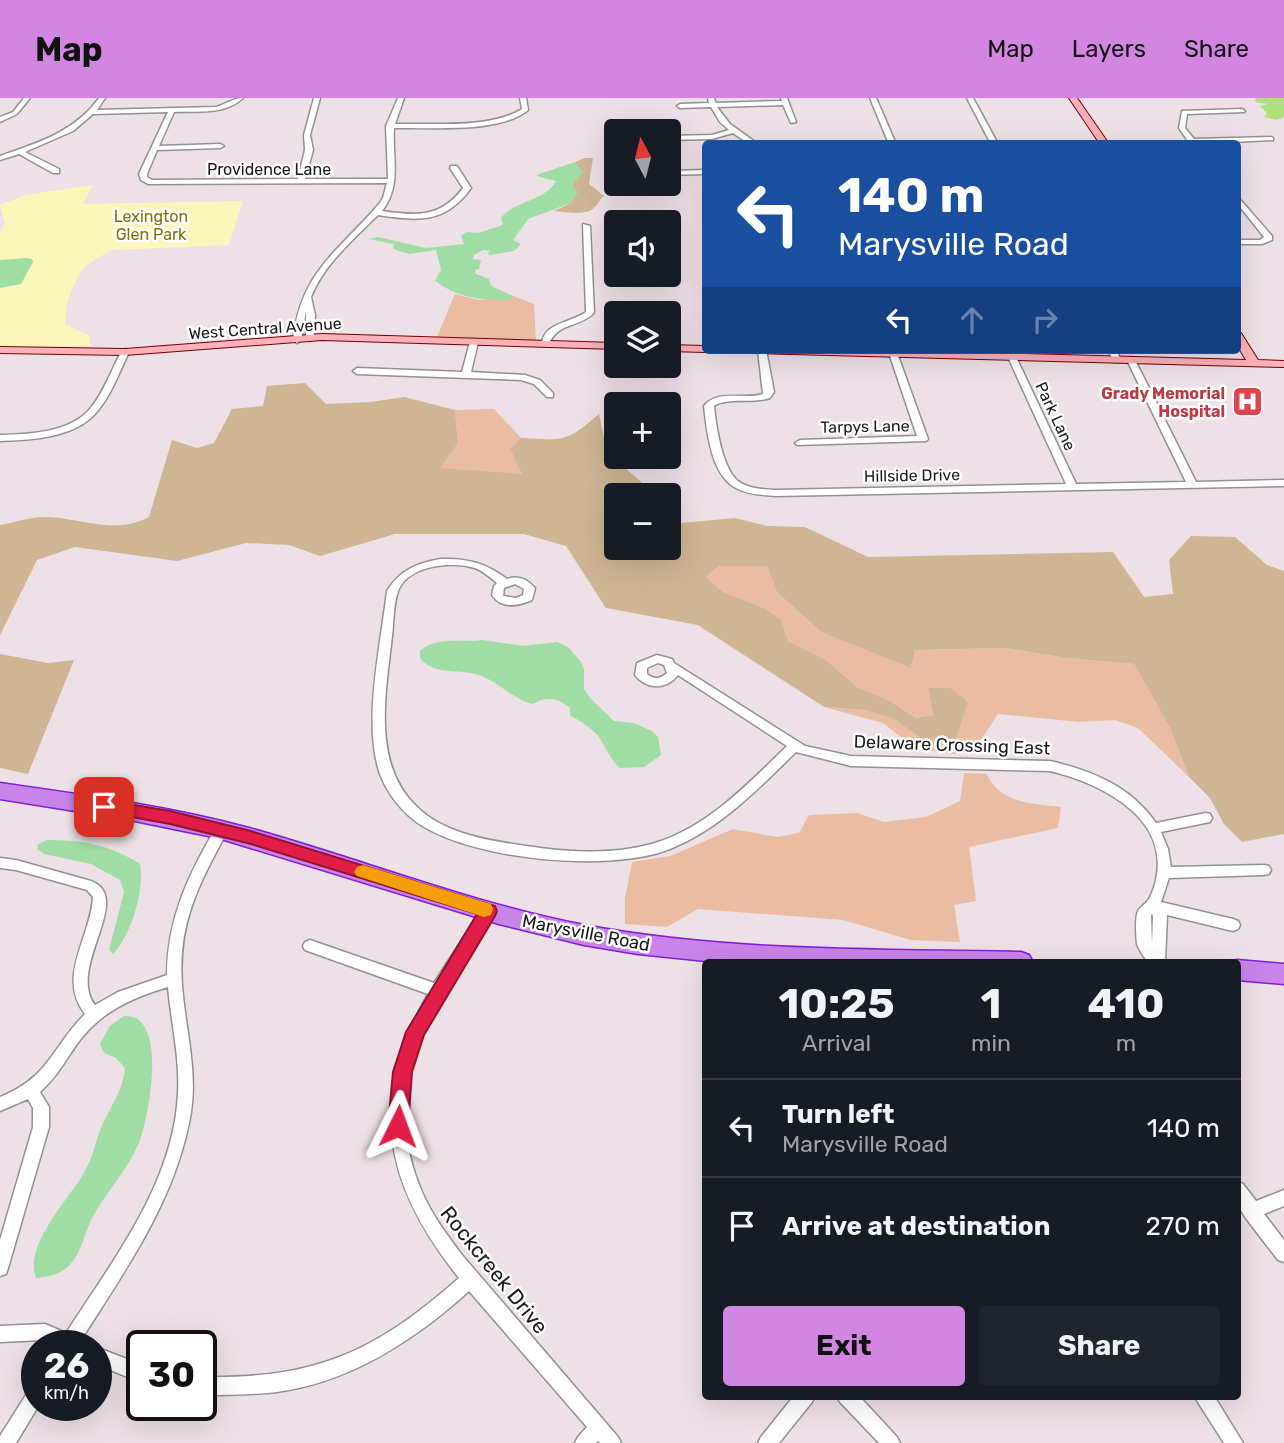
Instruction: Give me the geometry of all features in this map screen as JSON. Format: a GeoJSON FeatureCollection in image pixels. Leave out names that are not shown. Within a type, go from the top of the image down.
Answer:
{"type":"FeatureCollection","features":[{"type":"Feature","properties":{"kind":"highway","name":"Marysville Road"},"geometry":{"type":"LineString","coordinates":[[0,791],[138,812],[222,830],[488,911],[576,933],[662,947],[760,955],[878,959]]}},
{"type":"Feature","properties":{"kind":"highway"},"geometry":{"type":"LineString","coordinates":[[1241,970],[1284,974]]}},
{"type":"Feature","properties":{"kind":"main road"},"geometry":{"type":"LineString","coordinates":[[1073,98],[1102,140]]}},
{"type":"Feature","properties":{"kind":"main road","name":"West Central Avenue"},"geometry":{"type":"LineString","coordinates":[[0,350],[125,352],[310,338],[604,346]]}},
{"type":"Feature","properties":{"kind":"main road"},"geometry":{"type":"LineString","coordinates":[[1241,342],[1254,363]]}},
{"type":"Feature","properties":{"kind":"main road"},"geometry":{"type":"LineString","coordinates":[[681,348],[702,349]]}},
{"type":"Feature","properties":{"kind":"main road"},"geometry":{"type":"LineString","coordinates":[[952,354],[1012,357],[1114,355],[1131,360],[1284,364]]}},
{"type":"Feature","properties":{"kind":"street"},"geometry":{"type":"LineString","coordinates":[[0,120],[15,113],[27,98]]}},
{"type":"Feature","properties":{"kind":"street"},"geometry":{"type":"LineString","coordinates":[[0,158],[65,132],[93,112],[102,98]]}},
{"type":"Feature","properties":{"kind":"street"},"geometry":{"type":"LineString","coordinates":[[93,112],[232,107],[240,98]]}},
{"type":"Feature","properties":{"kind":"street"},"geometry":{"type":"LineString","coordinates":[[300,181],[309,149],[307,135],[317,98]]}},
{"type":"Feature","properties":{"kind":"street"},"geometry":{"type":"LineString","coordinates":[[297,340],[299,316],[317,274],[386,199],[391,181],[389,126],[401,98]]}},
{"type":"Feature","properties":{"kind":"street"},"geometry":{"type":"LineString","coordinates":[[389,126],[470,124],[511,118],[526,110],[523,98]]}},
{"type":"Feature","properties":{"kind":"street"},"geometry":{"type":"LineString","coordinates":[[873,98],[891,140]]}},
{"type":"Feature","properties":{"kind":"street"},"geometry":{"type":"LineString","coordinates":[[970,98],[993,140]]}},
{"type":"Feature","properties":{"kind":"street"},"geometry":{"type":"LineString","coordinates":[[680,106],[712,102],[785,101],[793,122]]}},
{"type":"Feature","properties":{"kind":"street"},"geometry":{"type":"LineString","coordinates":[[712,102],[719,119],[749,140]]}},
{"type":"Feature","properties":{"kind":"street"},"geometry":{"type":"LineString","coordinates":[[147,181],[143,174],[172,110]]}},
{"type":"Feature","properties":{"kind":"street"},"geometry":{"type":"LineString","coordinates":[[1191,140],[1182,128],[1184,112],[1242,111]]}},
{"type":"Feature","properties":{"kind":"street"},"geometry":{"type":"LineString","coordinates":[[681,138],[712,137],[734,131]]}},
{"type":"Feature","properties":{"kind":"street"},"geometry":{"type":"LineString","coordinates":[[1241,140],[1271,139]]}},
{"type":"Feature","properties":{"kind":"street"},"geometry":{"type":"LineString","coordinates":[[155,148],[220,146]]}},
{"type":"Feature","properties":{"kind":"street"},"geometry":{"type":"LineString","coordinates":[[19,151],[56,171]]}},
{"type":"Feature","properties":{"kind":"street"},"geometry":{"type":"LineString","coordinates":[[376,212],[418,218],[443,212],[467,188],[454,168]]}},
{"type":"Feature","properties":{"kind":"street"},"geometry":{"type":"LineString","coordinates":[[681,173],[702,172]]}},
{"type":"Feature","properties":{"kind":"street","name":"Providence Lane"},"geometry":{"type":"LineString","coordinates":[[136,185],[147,181],[176,184],[391,181]]}},
{"type":"Feature","properties":{"kind":"street"},"geometry":{"type":"LineString","coordinates":[[1241,203],[1269,238],[1266,241],[1241,242]]}},
{"type":"Feature","properties":{"kind":"street"},"geometry":{"type":"LineString","coordinates":[[545,344],[546,336],[551,331],[590,313],[586,226]]}},
{"type":"Feature","properties":{"kind":"street"},"geometry":{"type":"LineString","coordinates":[[306,297],[311,315],[310,338]]}},
{"type":"Feature","properties":{"kind":"street"},"geometry":{"type":"LineString","coordinates":[[466,374],[474,342]]}},
{"type":"Feature","properties":{"kind":"street"},"geometry":{"type":"LineString","coordinates":[[0,438],[38,436],[87,417],[102,396],[125,352]]}},
{"type":"Feature","properties":{"kind":"street","name":"Hillside Drive"},"geometry":{"type":"LineString","coordinates":[[763,354],[769,392],[767,396],[756,399],[720,399],[709,406],[723,472],[739,486],[776,493],[1284,483]]}},
{"type":"Feature","properties":{"kind":"street","name":"Tarpys Lane"},"geometry":{"type":"LineString","coordinates":[[800,443],[923,439],[893,354]]}},
{"type":"Feature","properties":{"kind":"street","name":"Park Lane"},"geometry":{"type":"LineString","coordinates":[[1012,357],[1073,488]]}},
{"type":"Feature","properties":{"kind":"street"},"geometry":{"type":"LineString","coordinates":[[1131,360],[1193,486]]}},
{"type":"Feature","properties":{"kind":"street"},"geometry":{"type":"LineString","coordinates":[[357,371],[522,377],[537,382],[550,395]]}},
{"type":"Feature","properties":{"kind":"street"},"geometry":{"type":"LineString","coordinates":[[504,583],[478,565],[444,562],[423,567],[404,576],[392,591],[379,738],[385,770],[394,789],[429,824],[454,836],[522,850],[595,855],[650,850],[706,824],[738,801],[795,746]]}},
{"type":"Feature","properties":{"kind":"street","name":"Delaware Crossing East"},"geometry":{"type":"LineString","coordinates":[[672,666],[795,746],[826,757],[851,761],[1050,766],[1081,772],[1108,785],[1136,804],[1155,828],[1164,855],[1165,873],[1154,906],[1160,915],[1156,959]]}},
{"type":"Feature","properties":{"kind":"street"},"geometry":{"type":"LineString","coordinates":[[1155,828],[1206,818]]}},
{"type":"Feature","properties":{"kind":"street"},"geometry":{"type":"LineString","coordinates":[[79,1330],[143,1224],[171,1163],[179,1134],[187,1083],[186,1057],[174,979],[174,953],[182,908],[200,865],[222,830]]}},
{"type":"Feature","properties":{"kind":"street"},"geometry":{"type":"LineString","coordinates":[[0,863],[91,886],[100,895],[78,988],[85,1006],[94,1014]]}},
{"type":"Feature","properties":{"kind":"street"},"geometry":{"type":"LineString","coordinates":[[1165,873],[1264,870]]}},
{"type":"Feature","properties":{"kind":"street"},"geometry":{"type":"LineString","coordinates":[[1154,906],[1233,926]]}},
{"type":"Feature","properties":{"kind":"street","name":"Rockcreek Drive"},"geometry":{"type":"LineString","coordinates":[[488,911],[438,991],[409,1049],[398,1106],[398,1130],[410,1187],[433,1232],[470,1279],[612,1443]]}},
{"type":"Feature","properties":{"kind":"street"},"geometry":{"type":"LineString","coordinates":[[310,946],[438,991]]}},
{"type":"Feature","properties":{"kind":"street"},"geometry":{"type":"LineString","coordinates":[[0,1104],[31,1090],[59,1065],[94,1014],[121,996],[174,979]]}},
{"type":"Feature","properties":{"kind":"street"},"geometry":{"type":"LineString","coordinates":[[0,1268],[42,1117],[41,1107],[31,1090]]}},
{"type":"Feature","properties":{"kind":"street"},"geometry":{"type":"LineString","coordinates":[[1241,1195],[1284,1254]]}},
{"type":"Feature","properties":{"kind":"street"},"geometry":{"type":"LineString","coordinates":[[1251,1211],[1284,1198]]}},
{"type":"Feature","properties":{"kind":"street"},"geometry":{"type":"LineString","coordinates":[[217,1385],[278,1383],[348,1364],[394,1341],[435,1313],[470,1279]]}},
{"type":"Feature","properties":{"kind":"street"},"geometry":{"type":"LineString","coordinates":[[0,1334],[21,1333]]}},
{"type":"Feature","properties":{"kind":"street"},"geometry":{"type":"LineString","coordinates":[[767,1443],[803,1400]]}},
{"type":"Feature","properties":{"kind":"street"},"geometry":{"type":"LineString","coordinates":[[850,1400],[891,1443]]}},
{"type":"Feature","properties":{"kind":"street"},"geometry":{"type":"LineString","coordinates":[[1206,1400],[1234,1443]]}},
{"type":"Feature","properties":{"kind":"street"},"geometry":{"type":"LineString","coordinates":[[6,1443],[21,1419]]}},
{"type":"Feature","properties":{"kind":"street"},"geometry":{"type":"LineString","coordinates":[[584,1443],[598,1427]]}},
{"type":"Feature","properties":{"kind":"shaded area"},"geometry":{"type":"Polygon","coordinates":[[[1256,98],[1284,98],[1284,117],[1277,120],[1264,117],[1267,113],[1260,106],[1268,104],[1255,102],[1256,98]]]}},
{"type":"Feature","properties":{"kind":"shaded area"},"geometry":{"type":"Polygon","coordinates":[[[593,158],[589,184],[604,196],[594,208],[586,212],[554,211],[571,203],[572,187],[579,168],[575,162],[593,158]]]}},
{"type":"Feature","properties":{"kind":"shaded area"},"geometry":{"type":"Polygon","coordinates":[[[575,162],[583,172],[572,186],[578,192],[571,203],[528,219],[513,240],[521,244],[514,251],[489,255],[488,252],[492,251],[483,250],[474,255],[473,259],[481,260],[479,269],[475,270],[476,274],[489,279],[491,286],[513,296],[510,300],[470,297],[435,281],[441,270],[436,250],[409,254],[393,249],[394,244],[368,239],[378,237],[426,248],[464,244],[461,236],[467,232],[478,233],[503,225],[501,218],[507,212],[551,188],[556,181],[537,176],[539,174],[575,162]]]}},
{"type":"Feature","properties":{"kind":"shaded area"},"geometry":{"type":"Polygon","coordinates":[[[27,258],[33,262],[21,284],[0,288],[0,260],[27,258]]]}},
{"type":"Feature","properties":{"kind":"shaded area"},"geometry":{"type":"Polygon","coordinates":[[[455,294],[478,300],[513,296],[534,304],[536,340],[437,337],[455,294]]]}},
{"type":"Feature","properties":{"kind":"shaded area"},"geometry":{"type":"Polygon","coordinates":[[[305,383],[326,404],[404,397],[455,410],[458,443],[440,468],[522,474],[510,449],[521,438],[563,438],[579,430],[599,414],[604,438],[604,469],[626,469],[642,483],[604,483],[604,560],[681,560],[681,523],[735,518],[767,526],[805,527],[868,557],[1113,552],[1144,597],[1173,594],[1169,560],[1191,536],[1235,537],[1267,565],[1284,571],[1284,834],[1242,842],[1224,824],[1210,798],[1189,777],[1170,728],[1134,664],[1067,658],[1006,648],[915,650],[911,668],[821,632],[777,592],[767,566],[719,566],[706,577],[723,592],[764,608],[781,620],[788,641],[826,660],[857,687],[888,700],[916,718],[933,715],[928,688],[950,688],[968,702],[956,738],[922,739],[893,718],[864,710],[824,707],[698,625],[606,608],[566,546],[524,534],[395,534],[320,556],[289,545],[246,543],[177,561],[75,547],[37,560],[0,635],[0,525],[43,517],[123,525],[149,517],[172,440],[197,448],[214,443],[232,409],[263,406],[267,386],[305,383]]]}},
{"type":"Feature","properties":{"kind":"shaded area"},"geometry":{"type":"Polygon","coordinates":[[[494,409],[521,438],[510,449],[523,475],[439,468],[458,443],[455,410],[494,409]]]}},
{"type":"Feature","properties":{"kind":"shaded area"},"geometry":{"type":"Polygon","coordinates":[[[719,566],[767,566],[777,592],[821,632],[911,667],[915,650],[1006,648],[1067,658],[1134,664],[1170,728],[1189,777],[1138,728],[1115,720],[1079,722],[998,714],[973,752],[954,754],[915,748],[883,723],[824,707],[864,710],[894,718],[922,739],[955,738],[968,701],[928,688],[933,715],[916,718],[888,700],[857,687],[826,660],[788,641],[764,608],[723,592],[706,577],[719,566]]]}},
{"type":"Feature","properties":{"kind":"shaded area"},"geometry":{"type":"Polygon","coordinates":[[[482,640],[524,646],[557,642],[568,647],[581,662],[584,689],[590,698],[614,721],[634,723],[652,731],[658,737],[661,755],[644,767],[620,768],[598,736],[570,715],[570,708],[561,702],[548,699],[533,704],[483,677],[431,667],[420,658],[420,651],[434,643],[482,640]]]}},
{"type":"Feature","properties":{"kind":"shaded area"},"geometry":{"type":"Polygon","coordinates":[[[0,654],[48,663],[74,660],[28,774],[0,768],[0,654]]]}},
{"type":"Feature","properties":{"kind":"shaded area"},"geometry":{"type":"Polygon","coordinates":[[[964,773],[987,774],[992,784],[1000,791],[1018,800],[1061,807],[1058,828],[969,847],[976,901],[954,905],[960,942],[911,940],[843,920],[698,909],[667,927],[625,924],[625,898],[632,862],[670,856],[733,829],[777,837],[799,833],[809,815],[857,813],[884,822],[926,817],[960,801],[964,773]]]}},
{"type":"Feature","properties":{"kind":"shaded area"},"geometry":{"type":"Polygon","coordinates":[[[47,840],[95,845],[118,852],[140,864],[140,886],[135,912],[126,936],[113,954],[109,950],[124,892],[120,880],[91,864],[44,854],[37,849],[38,844],[47,840]]]}},
{"type":"Feature","properties":{"kind":"shaded area"},"geometry":{"type":"Polygon","coordinates":[[[124,1016],[138,1020],[147,1031],[151,1048],[151,1091],[139,1143],[93,1216],[74,1260],[59,1272],[36,1278],[36,1251],[42,1236],[86,1169],[101,1128],[122,1084],[125,1068],[116,1058],[104,1053],[100,1044],[110,1026],[124,1016]]]}},
{"type":"Feature","properties":{"kind":"green space","name":"Lexington Glen Park"},"geometry":{"type":"Polygon","coordinates":[[[93,185],[83,204],[243,201],[229,245],[112,250],[87,265],[72,291],[65,319],[66,325],[89,335],[91,346],[0,347],[0,232],[5,223],[0,205],[25,195],[93,185]]]}},
{"type":"Feature","properties":{"kind":"slow traffic"},"geometry":{"type":"LineString","coordinates":[[363,872],[484,909]]}},
{"type":"Feature","properties":{"kind":"place","name":"Grady Memorial Hospital"},"geometry":{"type":"Point","coordinates":[1248,402]}},
{"type":"Feature","properties":{"kind":"route"},"geometry":{"type":"LineString","coordinates":[[104,807],[170,818],[251,838],[488,911],[416,1032],[402,1072],[398,1126]]}}]}
